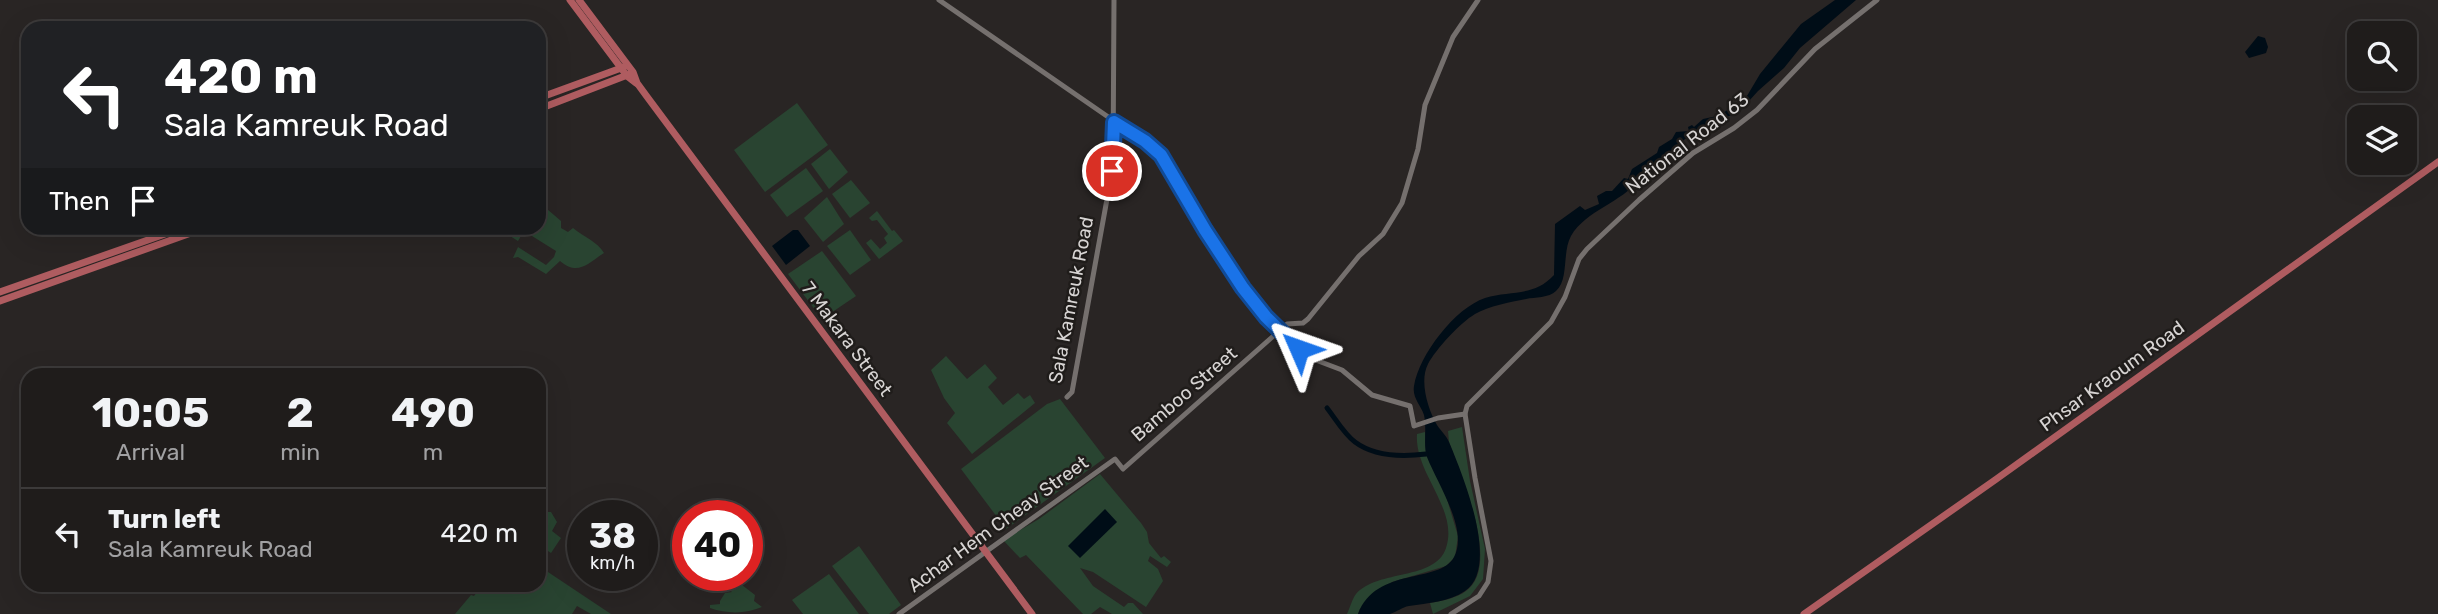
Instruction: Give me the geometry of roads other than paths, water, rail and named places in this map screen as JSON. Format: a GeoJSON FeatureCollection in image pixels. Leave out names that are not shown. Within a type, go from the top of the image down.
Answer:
{"type":"FeatureCollection","features":[{"type":"Feature","properties":{"kind":"main road","name":"7 Makara Street"},"geometry":{"type":"LineString","coordinates":[[570,0],[637,83],[1032,614]]}},
{"type":"Feature","properties":{"kind":"main road","name":"7 Makara Street"},"geometry":{"type":"LineString","coordinates":[[579,0],[624,66]]}},
{"type":"Feature","properties":{"kind":"main road"},"geometry":{"type":"LineString","coordinates":[[546,96],[624,66]]}},
{"type":"Feature","properties":{"kind":"main road"},"geometry":{"type":"LineString","coordinates":[[546,106],[630,74]]}},
{"type":"Feature","properties":{"kind":"main road","name":"Phsar Kraoum Road"},"geometry":{"type":"LineString","coordinates":[[1804,614],[2438,162]]}},
{"type":"Feature","properties":{"kind":"main road"},"geometry":{"type":"LineString","coordinates":[[0,292],[161,235]]}},
{"type":"Feature","properties":{"kind":"main road"},"geometry":{"type":"LineString","coordinates":[[0,301],[185,235]]}},
{"type":"Feature","properties":{"kind":"street"},"geometry":{"type":"LineString","coordinates":[[939,0],[1145,141],[1161,155],[1238,281],[1279,331],[1307,355],[1342,370],[1367,392],[1410,406],[1414,426],[1438,418],[1465,414],[1491,561],[1490,575],[1484,590],[1474,601],[1451,614]]}},
{"type":"Feature","properties":{"kind":"street","name":"Sala Kamreuk Road"},"geometry":{"type":"LineString","coordinates":[[1067,397],[1072,392],[1113,166],[1114,0]]}},
{"type":"Feature","properties":{"kind":"street","name":"Bamboo Street"},"geometry":{"type":"LineString","coordinates":[[1115,459],[1123,469],[1279,331],[1289,323],[1303,323],[1308,320],[1359,256],[1383,234],[1396,214],[1411,178],[1423,113],[1436,74],[1453,37],[1478,0]]}},
{"type":"Feature","properties":{"kind":"street","name":"National Road 63"},"geometry":{"type":"LineString","coordinates":[[1465,414],[1472,401],[1551,322],[1565,297],[1579,259],[1587,249],[1693,153],[1734,128],[1757,110],[1815,49],[1877,0]]}},
{"type":"Feature","properties":{"kind":"street","name":"Achar Hem Cheav Street"},"geometry":{"type":"LineString","coordinates":[[899,614],[1115,459]]}},
{"type":"Feature","properties":{"kind":"waterway"},"geometry":{"type":"LineString","coordinates":[[1327,408],[1347,435],[1371,451],[1389,455],[1426,454]]}}]}
